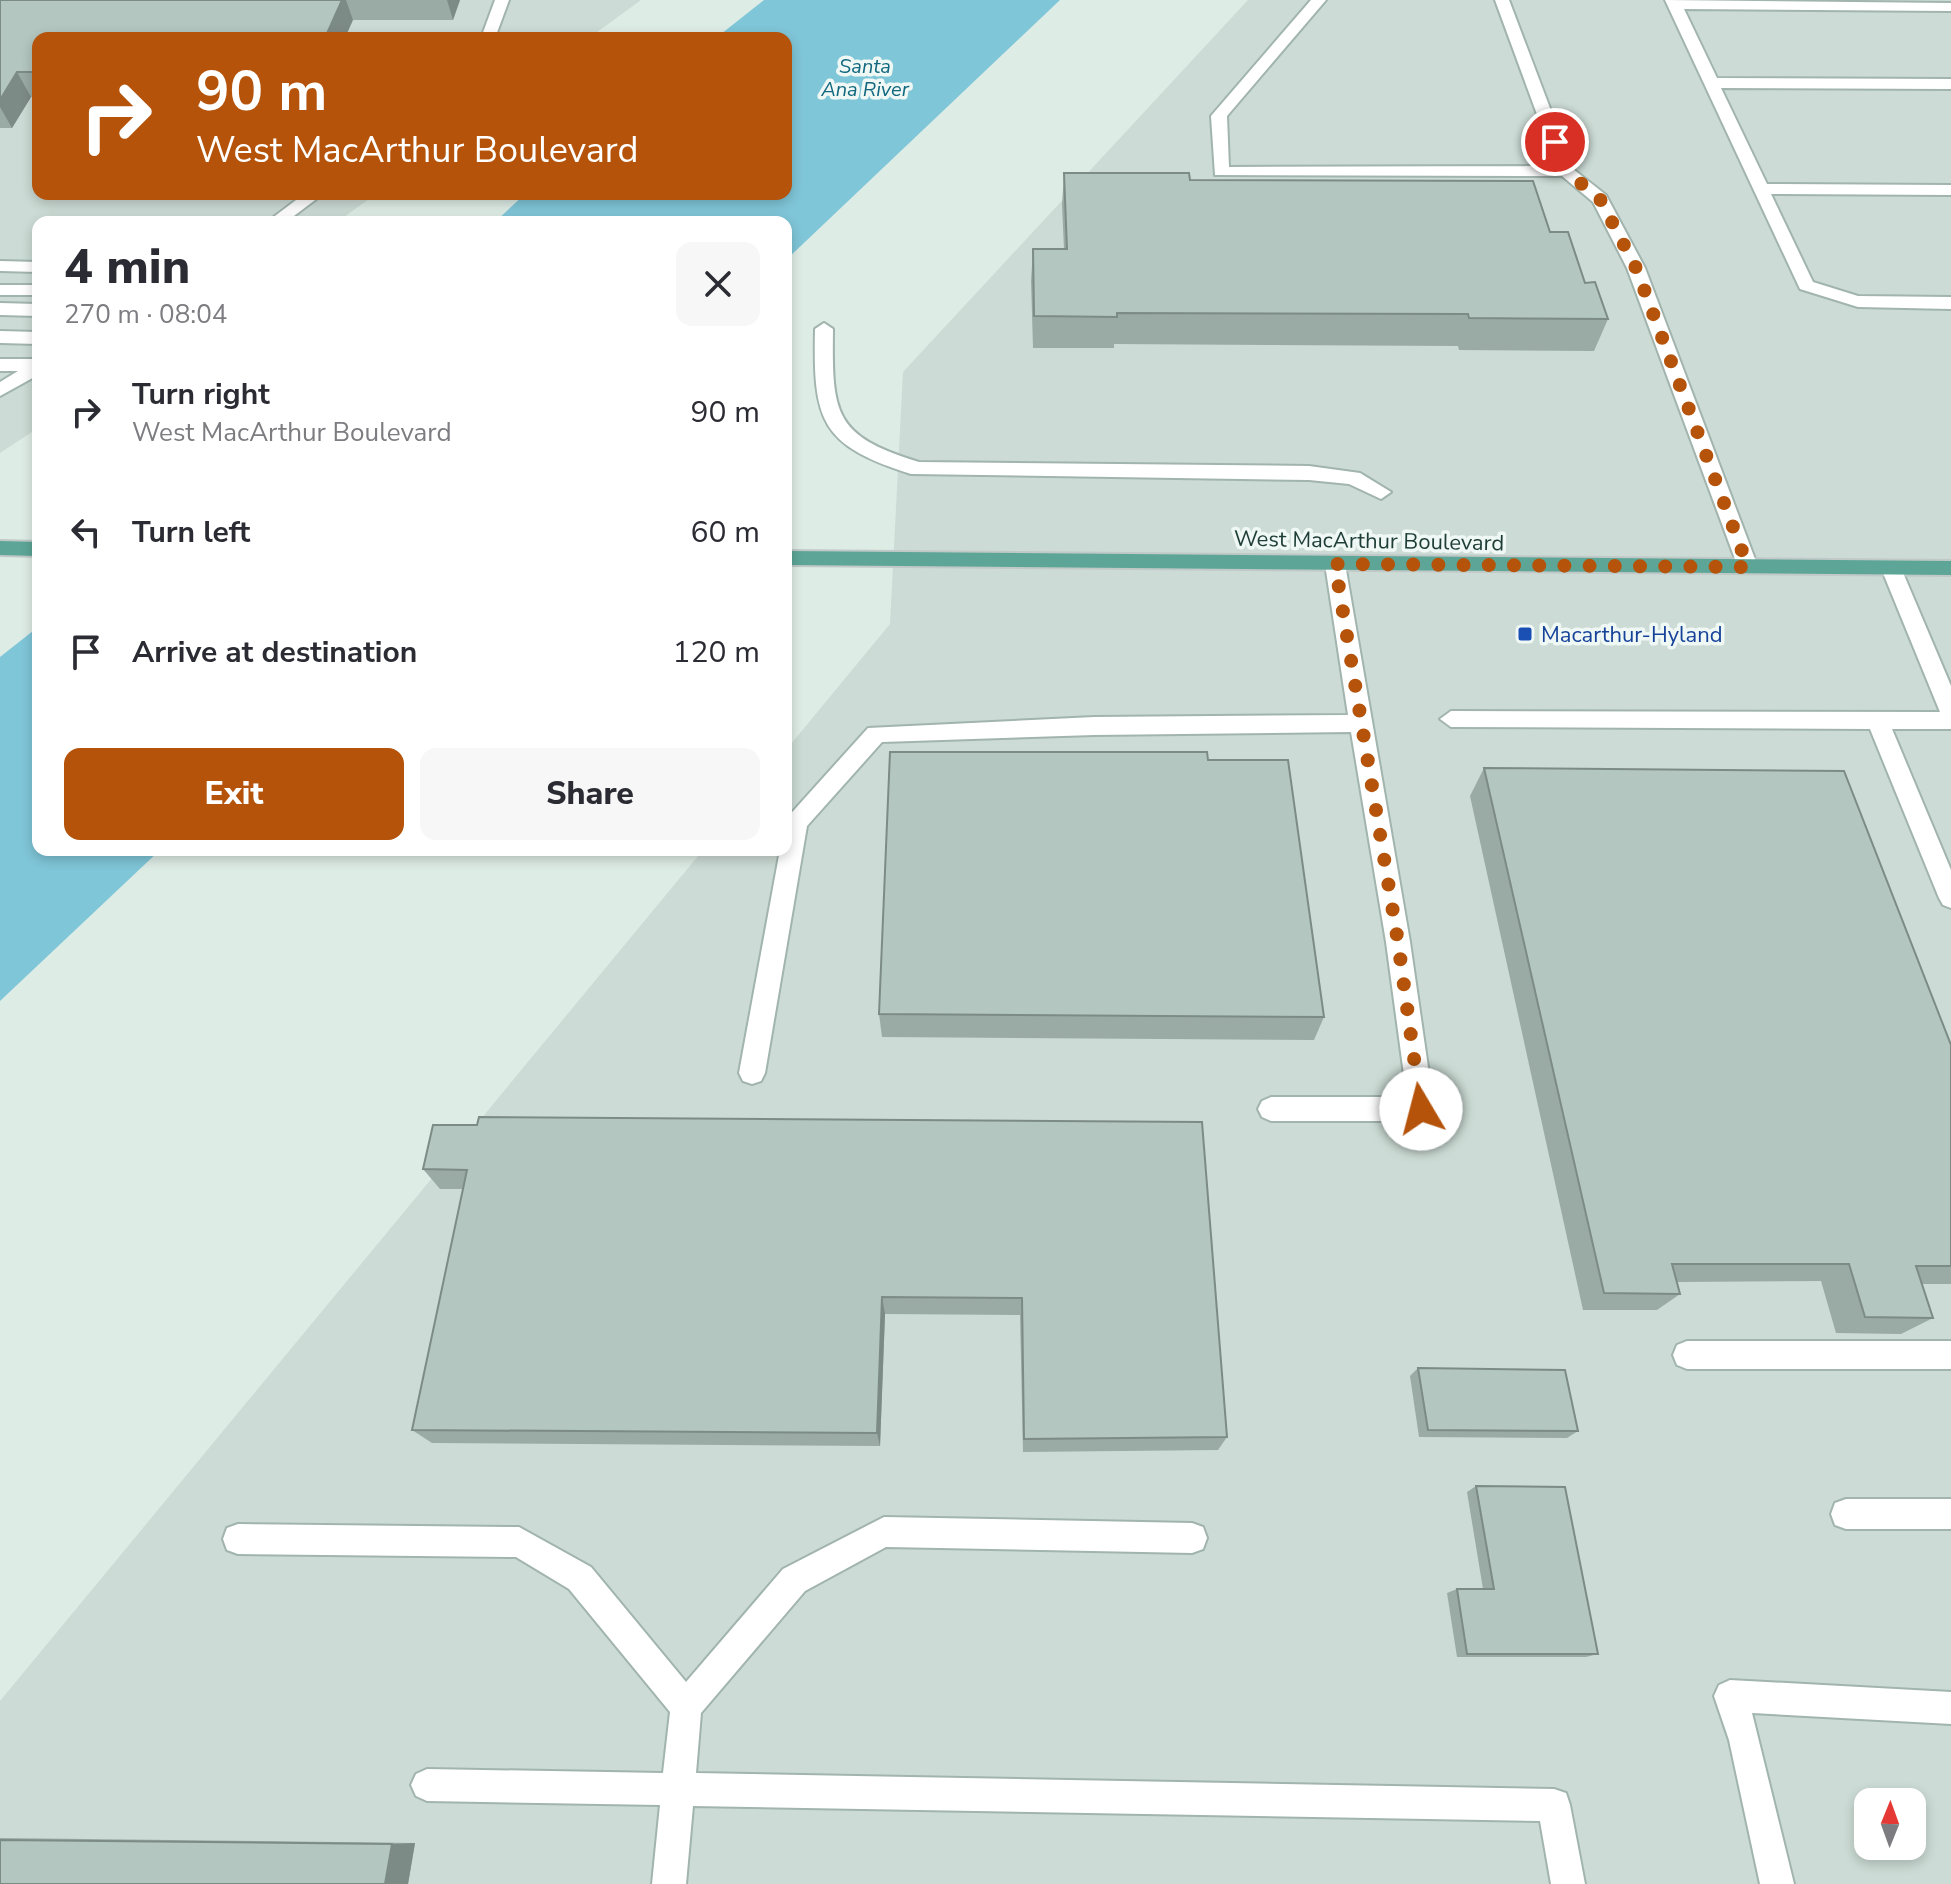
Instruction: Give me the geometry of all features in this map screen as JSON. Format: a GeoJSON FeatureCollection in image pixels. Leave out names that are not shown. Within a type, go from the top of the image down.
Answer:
{"type":"FeatureCollection","features":[{"type":"Feature","properties":{"kind":"main road"},"geometry":{"type":"LineString","coordinates":[[0,548],[32,549]]}},
{"type":"Feature","properties":{"kind":"main road","name":"West MacArthur Boulevard"},"geometry":{"type":"LineString","coordinates":[[792,558],[1951,568]]}},
{"type":"Feature","properties":{"kind":"street"},"geometry":{"type":"LineString","coordinates":[[490,32],[502,0]]}},
{"type":"Feature","properties":{"kind":"street"},"geometry":{"type":"LineString","coordinates":[[1319,0],[1275,47],[1219,116],[1221,172],[1566,171]]}},
{"type":"Feature","properties":{"kind":"street"},"geometry":{"type":"LineString","coordinates":[[1502,0],[1566,171],[1600,199],[1636,268],[1748,567]]}},
{"type":"Feature","properties":{"kind":"street"},"geometry":{"type":"LineString","coordinates":[[1951,7],[1673,3],[1806,285],[1824,295],[1852,303],[1951,303]]}},
{"type":"Feature","properties":{"kind":"street"},"geometry":{"type":"LineString","coordinates":[[1711,83],[1951,84]]}},
{"type":"Feature","properties":{"kind":"street"},"geometry":{"type":"LineString","coordinates":[[1761,189],[1951,190]]}},
{"type":"Feature","properties":{"kind":"street"},"geometry":{"type":"LineString","coordinates":[[284,216],[306,200]]}},
{"type":"Feature","properties":{"kind":"street"},"geometry":{"type":"LineString","coordinates":[[0,266],[32,267]]}},
{"type":"Feature","properties":{"kind":"street"},"geometry":{"type":"LineString","coordinates":[[0,290],[32,290]]}},
{"type":"Feature","properties":{"kind":"street"},"geometry":{"type":"LineString","coordinates":[[0,309],[32,310]]}},
{"type":"Feature","properties":{"kind":"street"},"geometry":{"type":"LineString","coordinates":[[824,329],[827,410],[842,436],[875,457],[918,469],[1309,473],[1353,478],[1371,483],[1381,492]]}},
{"type":"Feature","properties":{"kind":"street"},"geometry":{"type":"LineString","coordinates":[[0,337],[32,338]]}},
{"type":"Feature","properties":{"kind":"street"},"geometry":{"type":"LineString","coordinates":[[0,365],[32,366]]}},
{"type":"Feature","properties":{"kind":"street"},"geometry":{"type":"LineString","coordinates":[[0,390],[32,370]]}},
{"type":"Feature","properties":{"kind":"street"},"geometry":{"type":"LineString","coordinates":[[1271,1109],[1421,1109],[1398,942],[1335,564]]}},
{"type":"Feature","properties":{"kind":"street"},"geometry":{"type":"LineString","coordinates":[[1891,568],[1951,712]]}},
{"type":"Feature","properties":{"kind":"street"},"geometry":{"type":"LineString","coordinates":[[1451,719],[1951,721]]}},
{"type":"Feature","properties":{"kind":"street"},"geometry":{"type":"LineString","coordinates":[[1877,720],[1951,898]]}},
{"type":"Feature","properties":{"kind":"street"},"geometry":{"type":"LineString","coordinates":[[792,845],[796,822],[876,734],[1094,726],[1360,723]]}},
{"type":"Feature","properties":{"kind":"street"},"geometry":{"type":"LineString","coordinates":[[752,1073],[790,856]]}},
{"type":"Feature","properties":{"kind":"street"},"geometry":{"type":"LineString","coordinates":[[1687,1355],[1951,1355]]}},
{"type":"Feature","properties":{"kind":"street"},"geometry":{"type":"LineString","coordinates":[[1846,1514],[1951,1514]]}},
{"type":"Feature","properties":{"kind":"street"},"geometry":{"type":"LineString","coordinates":[[669,1884],[686,1707],[794,1580],[884,1532],[1192,1538]]}},
{"type":"Feature","properties":{"kind":"street"},"geometry":{"type":"LineString","coordinates":[[238,1539],[519,1542],[580,1578],[686,1707]]}},
{"type":"Feature","properties":{"kind":"street"},"geometry":{"type":"LineString","coordinates":[[1777,1884],[1745,1740],[1730,1696],[1951,1708]]}},
{"type":"Feature","properties":{"kind":"street"},"geometry":{"type":"LineString","coordinates":[[427,1785],[1554,1805],[1568,1884]]}},
{"type":"Feature","properties":{"kind":"shaded area"},"geometry":{"type":"Polygon","coordinates":[[[0,0],[641,0],[597,32],[32,32],[32,200],[368,200],[345,216],[32,216],[32,432],[0,453],[0,0]]]}},
{"type":"Feature","properties":{"kind":"shaded area"},"geometry":{"type":"Polygon","coordinates":[[[1248,0],[1951,0],[1951,1884],[0,1884],[0,1701],[698,856],[792,856],[792,743],[890,624],[903,372],[1248,0]]]}},
{"type":"Feature","properties":{"kind":"water","name":"Santa Ana River"},"geometry":{"type":"Polygon","coordinates":[[[764,0],[1060,0],[792,254],[792,216],[501,216],[519,200],[792,200],[792,32],[724,32],[764,0]]]}},
{"type":"Feature","properties":{"kind":"water"},"geometry":{"type":"Polygon","coordinates":[[[32,632],[32,856],[154,856],[0,1001],[0,657],[32,632]]]}},
{"type":"Feature","properties":{"kind":"building"},"geometry":{"type":"Polygon","coordinates":[[[0,0],[342,0],[328,32],[32,32],[32,72],[17,72],[0,100],[0,0]]]}},
{"type":"Feature","properties":{"kind":"building"},"geometry":{"type":"Polygon","coordinates":[[[1064,173],[1189,173],[1190,180],[1533,181],[1550,232],[1568,232],[1585,283],[1595,282],[1608,319],[1469,318],[1468,314],[1117,313],[1117,317],[1034,316],[1033,249],[1067,249],[1064,173]]]}},
{"type":"Feature","properties":{"kind":"building"},"geometry":{"type":"Polygon","coordinates":[[[890,752],[1207,752],[1208,760],[1288,760],[1324,1017],[879,1014],[890,752]]]}},
{"type":"Feature","properties":{"kind":"building"},"geometry":{"type":"Polygon","coordinates":[[[1484,768],[1844,771],[1951,1045],[1951,1266],[1916,1266],[1933,1318],[1865,1317],[1849,1264],[1672,1264],[1680,1294],[1604,1293],[1484,768]]]}},
{"type":"Feature","properties":{"kind":"building"},"geometry":{"type":"Polygon","coordinates":[[[479,1117],[1202,1122],[1227,1437],[1024,1439],[1022,1298],[882,1297],[877,1433],[412,1430],[467,1170],[423,1169],[433,1125],[477,1125],[479,1117]]]}},
{"type":"Feature","properties":{"kind":"building"},"geometry":{"type":"Polygon","coordinates":[[[1418,1368],[1565,1370],[1578,1431],[1428,1430],[1418,1368]]]}},
{"type":"Feature","properties":{"kind":"building"},"geometry":{"type":"Polygon","coordinates":[[[1476,1486],[1565,1487],[1598,1654],[1467,1654],[1457,1589],[1494,1589],[1476,1486]]]}},
{"type":"Feature","properties":{"kind":"building"},"geometry":{"type":"Polygon","coordinates":[[[0,1840],[392,1844],[385,1884],[0,1884],[0,1840]]]}},
{"type":"Feature","properties":{"kind":"place","name":"Macarthur-Hyland"},"geometry":{"type":"Point","coordinates":[1525,634]}},
{"type":"Feature","properties":{"kind":"route"},"geometry":{"type":"LineString","coordinates":[[1421,1109],[1398,942],[1335,564],[1748,567],[1636,268],[1600,199],[1566,171],[1555,142]]}}]}
